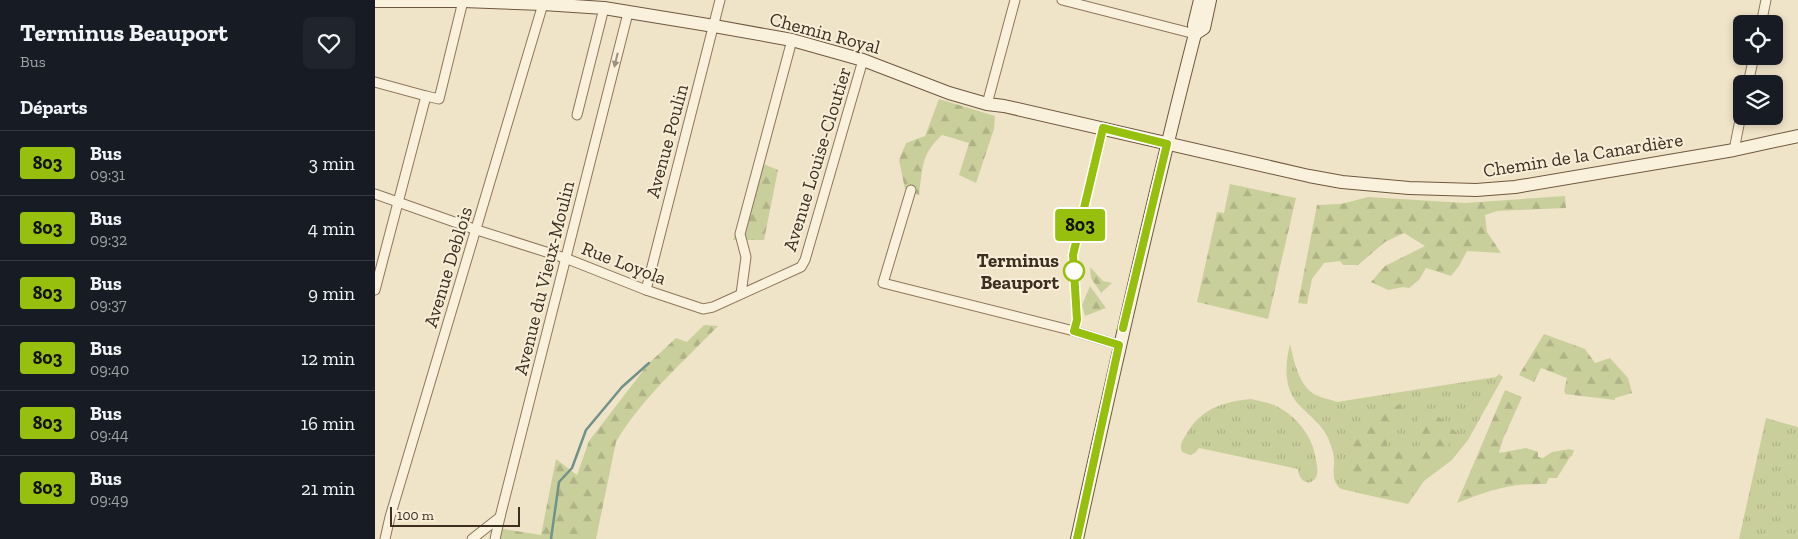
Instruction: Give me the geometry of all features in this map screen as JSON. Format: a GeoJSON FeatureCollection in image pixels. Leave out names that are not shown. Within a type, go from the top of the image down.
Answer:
{"type":"FeatureCollection","features":[{"type":"Feature","properties":{"kind":"main road"},"geometry":{"type":"LineString","coordinates":[[1077,539],[1119,345],[1195,34],[1194,24],[1200,0]]}},
{"type":"Feature","properties":{"kind":"main road"},"geometry":{"type":"LineString","coordinates":[[1195,34],[1204,28],[1210,0]]}},
{"type":"Feature","properties":{"kind":"main road","name":"Chemin Royal"},"geometry":{"type":"LineString","coordinates":[[375,1],[498,1],[585,4],[628,13],[714,26],[791,40],[863,60],[949,93],[987,104],[1013,108],[1167,144]]}},
{"type":"Feature","properties":{"kind":"main road","name":"Chemin de la Canardière"},"geometry":{"type":"LineString","coordinates":[[1167,144],[1342,182],[1409,188],[1476,190],[1549,182],[1734,150],[1798,136]]}},
{"type":"Feature","properties":{"kind":"street","name":"Avenue Poulin"},"geometry":{"type":"LineString","coordinates":[[646,290],[720,0]]}},
{"type":"Feature","properties":{"kind":"street"},"geometry":{"type":"LineString","coordinates":[[987,104],[1015,0]]}},
{"type":"Feature","properties":{"kind":"street"},"geometry":{"type":"LineString","coordinates":[[1062,0],[1195,34]]}},
{"type":"Feature","properties":{"kind":"street"},"geometry":{"type":"LineString","coordinates":[[1763,15],[1766,0]]}},
{"type":"Feature","properties":{"kind":"street"},"geometry":{"type":"LineString","coordinates":[[375,82],[439,99],[463,1]]}},
{"type":"Feature","properties":{"kind":"street","name":"Avenue Deblois"},"geometry":{"type":"LineString","coordinates":[[385,539],[543,4]]}},
{"type":"Feature","properties":{"kind":"street"},"geometry":{"type":"LineString","coordinates":[[577,115],[604,8]]}},
{"type":"Feature","properties":{"kind":"street","name":"Avenue du Vieux-Moulin"},"geometry":{"type":"LineString","coordinates":[[495,539],[628,13]]}},
{"type":"Feature","properties":{"kind":"street"},"geometry":{"type":"LineString","coordinates":[[741,294],[746,257],[740,234],[791,40]]}},
{"type":"Feature","properties":{"kind":"street","name":"Avenue Louise-Cloutier"},"geometry":{"type":"LineString","coordinates":[[801,267],[805,260],[863,60]]}},
{"type":"Feature","properties":{"kind":"street"},"geometry":{"type":"LineString","coordinates":[[375,290],[426,96]]}},
{"type":"Feature","properties":{"kind":"street"},"geometry":{"type":"LineString","coordinates":[[1734,150],[1739,125]]}},
{"type":"Feature","properties":{"kind":"street"},"geometry":{"type":"LineString","coordinates":[[911,190],[883,284],[1074,331],[1119,345]]}},
{"type":"Feature","properties":{"kind":"street","name":"Rue Loyola"},"geometry":{"type":"LineString","coordinates":[[375,194],[477,230],[565,258],[646,290],[703,309],[729,302],[741,294],[801,267]]}},
{"type":"Feature","properties":{"kind":"street"},"geometry":{"type":"LineString","coordinates":[[472,539],[500,517]]}},
{"type":"Feature","properties":{"kind":"green space"},"geometry":{"type":"Polygon","coordinates":[[[939,99],[995,116],[994,129],[976,183],[959,175],[969,143],[942,135],[930,148],[924,162],[919,195],[905,189],[899,160],[906,143],[925,136],[939,99]]]}},
{"type":"Feature","properties":{"kind":"green space"},"geometry":{"type":"Polygon","coordinates":[[[757,161],[778,170],[764,240],[733,240],[757,161]]]}},
{"type":"Feature","properties":{"kind":"green space"},"geometry":{"type":"Polygon","coordinates":[[[1230,184],[1296,198],[1268,319],[1197,302],[1217,212],[1224,213],[1230,184]]]}},
{"type":"Feature","properties":{"kind":"green space"},"geometry":{"type":"Polygon","coordinates":[[[1565,196],[1566,208],[1497,211],[1485,215],[1487,232],[1501,253],[1467,251],[1451,276],[1426,268],[1419,280],[1409,288],[1403,287],[1388,290],[1371,282],[1385,266],[1425,246],[1404,233],[1385,242],[1358,265],[1343,265],[1340,261],[1324,263],[1312,279],[1307,304],[1298,303],[1317,205],[1341,204],[1368,197],[1465,203],[1565,196]]]}},
{"type":"Feature","properties":{"kind":"green space"},"geometry":{"type":"Polygon","coordinates":[[[1090,267],[1103,281],[1112,283],[1101,293],[1091,278],[1090,267]]]}},
{"type":"Feature","properties":{"kind":"green space"},"geometry":{"type":"Polygon","coordinates":[[[1090,286],[1106,308],[1085,316],[1082,305],[1090,286]]]}},
{"type":"Feature","properties":{"kind":"green space"},"geometry":{"type":"Polygon","coordinates":[[[704,325],[718,326],[650,395],[616,442],[596,539],[497,539],[498,528],[541,535],[556,459],[577,475],[589,441],[649,363],[676,338],[687,342],[704,325]]]}},
{"type":"Feature","properties":{"kind":"green space"},"geometry":{"type":"Polygon","coordinates":[[[1544,334],[1585,349],[1595,363],[1610,358],[1628,378],[1632,393],[1615,398],[1615,400],[1565,394],[1567,378],[1541,368],[1534,382],[1519,375],[1544,334]]]}},
{"type":"Feature","properties":{"kind":"green space"},"geometry":{"type":"Polygon","coordinates":[[[1290,344],[1297,371],[1304,384],[1314,394],[1337,402],[1496,377],[1499,374],[1503,377],[1468,440],[1452,460],[1424,481],[1408,504],[1341,489],[1338,486],[1334,480],[1334,461],[1328,438],[1319,425],[1294,399],[1288,384],[1286,368],[1290,344]]]}},
{"type":"Feature","properties":{"kind":"green space"},"geometry":{"type":"Polygon","coordinates":[[[1505,390],[1522,397],[1503,439],[1499,453],[1526,448],[1538,452],[1538,457],[1543,458],[1552,452],[1570,449],[1574,450],[1572,456],[1557,478],[1549,478],[1546,484],[1501,488],[1457,503],[1505,390]]]}},
{"type":"Feature","properties":{"kind":"green space"},"geometry":{"type":"Polygon","coordinates":[[[1251,399],[1282,409],[1302,427],[1311,443],[1316,460],[1317,475],[1312,482],[1303,481],[1298,469],[1199,448],[1190,455],[1182,452],[1181,444],[1187,433],[1193,424],[1206,412],[1222,404],[1251,399]]]}},
{"type":"Feature","properties":{"kind":"green space"},"geometry":{"type":"Polygon","coordinates":[[[1403,402],[1396,423],[1385,438],[1388,448],[1412,453],[1419,446],[1423,436],[1419,429],[1417,411],[1430,409],[1458,434],[1413,485],[1395,501],[1364,494],[1353,474],[1348,446],[1354,430],[1375,425],[1378,417],[1403,402]]]}},
{"type":"Feature","properties":{"kind":"green space"},"geometry":{"type":"Polygon","coordinates":[[[1766,418],[1798,427],[1798,539],[1739,539],[1766,418]]]}},
{"type":"Feature","properties":{"kind":"waterway"},"geometry":{"type":"LineString","coordinates":[[551,539],[559,482],[572,468],[586,430],[622,387],[649,363]]}},
{"type":"Feature","properties":{"kind":"bus line","name":"803"},"geometry":{"type":"LineString","coordinates":[[1077,539],[1119,345],[1074,331],[1077,320],[1073,255],[1103,128],[1167,144],[1123,328]]}},
{"type":"Feature","properties":{"kind":"place","name":"Terminus Beauport"},"geometry":{"type":"Point","coordinates":[1074,271]}}]}
